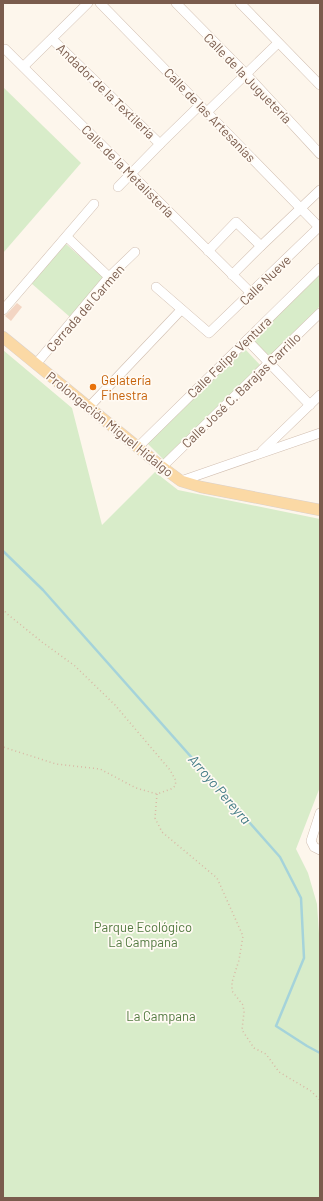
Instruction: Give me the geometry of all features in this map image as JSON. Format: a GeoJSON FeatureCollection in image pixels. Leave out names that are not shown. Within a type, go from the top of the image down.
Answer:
{"type":"FeatureCollection","features":[{"type":"Feature","properties":{"kind":"main road","name":"Prolongación Miguel Hidalgo"},"geometry":{"type":"LineString","coordinates":[[3,337],[162,467],[182,481],[201,487],[317,507]]}},
{"type":"Feature","properties":{"kind":"street"},"geometry":{"type":"LineString","coordinates":[[24,66],[88,3]]}},
{"type":"Feature","properties":{"kind":"street","name":"Calle de las Artesanías"},"geometry":{"type":"LineString","coordinates":[[100,3],[319,227]]}},
{"type":"Feature","properties":{"kind":"street","name":"Calle de la Juguetería"},"geometry":{"type":"LineString","coordinates":[[176,3],[246,74],[320,154]]}},
{"type":"Feature","properties":{"kind":"street"},"geometry":{"type":"LineString","coordinates":[[240,3],[320,86]]}},
{"type":"Feature","properties":{"kind":"street","name":"Andador de la Textilería"},"geometry":{"type":"LineString","coordinates":[[52,39],[160,144]]}},
{"type":"Feature","properties":{"kind":"street"},"geometry":{"type":"LineString","coordinates":[[118,187],[160,144],[246,74],[278,43]]}},
{"type":"Feature","properties":{"kind":"street","name":"Calle de la Metalistería"},"geometry":{"type":"LineString","coordinates":[[5,49],[24,66],[130,175],[251,293]]}},
{"type":"Feature","properties":{"kind":"street"},"geometry":{"type":"LineString","coordinates":[[232,275],[320,190]]}},
{"type":"Feature","properties":{"kind":"street"},"geometry":{"type":"LineString","coordinates":[[3,310],[94,204]]}},
{"type":"Feature","properties":{"kind":"street"},"geometry":{"type":"LineString","coordinates":[[208,251],[236,222],[261,246]]}},
{"type":"Feature","properties":{"kind":"street","name":"Calle Nueve"},"geometry":{"type":"LineString","coordinates":[[181,310],[209,333],[319,227]]}},
{"type":"Feature","properties":{"kind":"street"},"geometry":{"type":"LineString","coordinates":[[67,237],[109,277]]}},
{"type":"Feature","properties":{"kind":"street","name":"Cerrada del Carmen"},"geometry":{"type":"LineString","coordinates":[[36,364],[109,277],[135,252]]}},
{"type":"Feature","properties":{"kind":"street","name":"Calle Felipe Ventura"},"geometry":{"type":"LineString","coordinates":[[138,447],[320,268]]}},
{"type":"Feature","properties":{"kind":"street"},"geometry":{"type":"LineString","coordinates":[[89,407],[181,310],[156,287]]}},
{"type":"Feature","properties":{"kind":"street","name":"Calle José C. Barajas Carrillo"},"geometry":{"type":"LineString","coordinates":[[162,467],[320,313]]}},
{"type":"Feature","properties":{"kind":"street"},"geometry":{"type":"LineString","coordinates":[[247,340],[310,405]]}},
{"type":"Feature","properties":{"kind":"street"},"geometry":{"type":"LineString","coordinates":[[260,454],[320,395]]}},
{"type":"Feature","properties":{"kind":"street"},"geometry":{"type":"LineString","coordinates":[[182,481],[320,433]]}},
{"type":"Feature","properties":{"kind":"street"},"geometry":{"type":"LineString","coordinates":[[320,813],[311,841],[314,847],[320,850]]}},
{"type":"Feature","properties":{"kind":"path"},"geometry":{"type":"LineString","coordinates":[[3,608],[6,613],[75,666],[115,705],[170,770],[176,781],[175,786],[171,789],[156,794],[136,788],[100,769],[56,764],[3,747]]}},
{"type":"Feature","properties":{"kind":"path"},"geometry":{"type":"LineString","coordinates":[[156,794],[155,818],[162,832],[217,878],[243,936],[232,982],[232,991],[243,1005],[244,1012],[242,1030],[254,1048],[266,1054],[278,1072],[311,1091],[320,1100]]}},
{"type":"Feature","properties":{"kind":"green space"},"geometry":{"type":"Polygon","coordinates":[[[3,87],[81,163],[3,253],[3,87]]]}},
{"type":"Feature","properties":{"kind":"green space"},"geometry":{"type":"Polygon","coordinates":[[[66,244],[104,278],[70,317],[31,283],[66,244]]]}},
{"type":"Feature","properties":{"kind":"green space"},"geometry":{"type":"Polygon","coordinates":[[[320,273],[320,306],[270,357],[253,340],[320,273]]]}},
{"type":"Feature","properties":{"kind":"green space"},"geometry":{"type":"Polygon","coordinates":[[[245,349],[261,366],[164,460],[147,443],[245,349]]]}},
{"type":"Feature","properties":{"kind":"green space","name":"La Campana"},"geometry":{"type":"Polygon","coordinates":[[[3,350],[72,408],[102,525],[155,472],[178,490],[320,519],[320,787],[296,849],[308,873],[317,904],[320,948],[320,1198],[3,1198],[3,350]]]}},
{"type":"Feature","properties":{"kind":"building"},"geometry":{"type":"Polygon","coordinates":[[[17,303],[22,307],[11,321],[5,316],[17,303]]]}},
{"type":"Feature","properties":{"kind":"waterway","name":"Arroyo Pereyra"},"geometry":{"type":"LineString","coordinates":[[3,551],[43,590],[280,857],[301,898],[304,958],[276,1026],[320,1053]]}},
{"type":"Feature","properties":{"kind":"place","name":"Gelatería Finestra"},"geometry":{"type":"Point","coordinates":[93,387]}},
{"type":"Feature","properties":{"kind":"park label","name":"Parque Ecológico La Campana"},"geometry":{"type":"Point","coordinates":[143,934]}}]}
